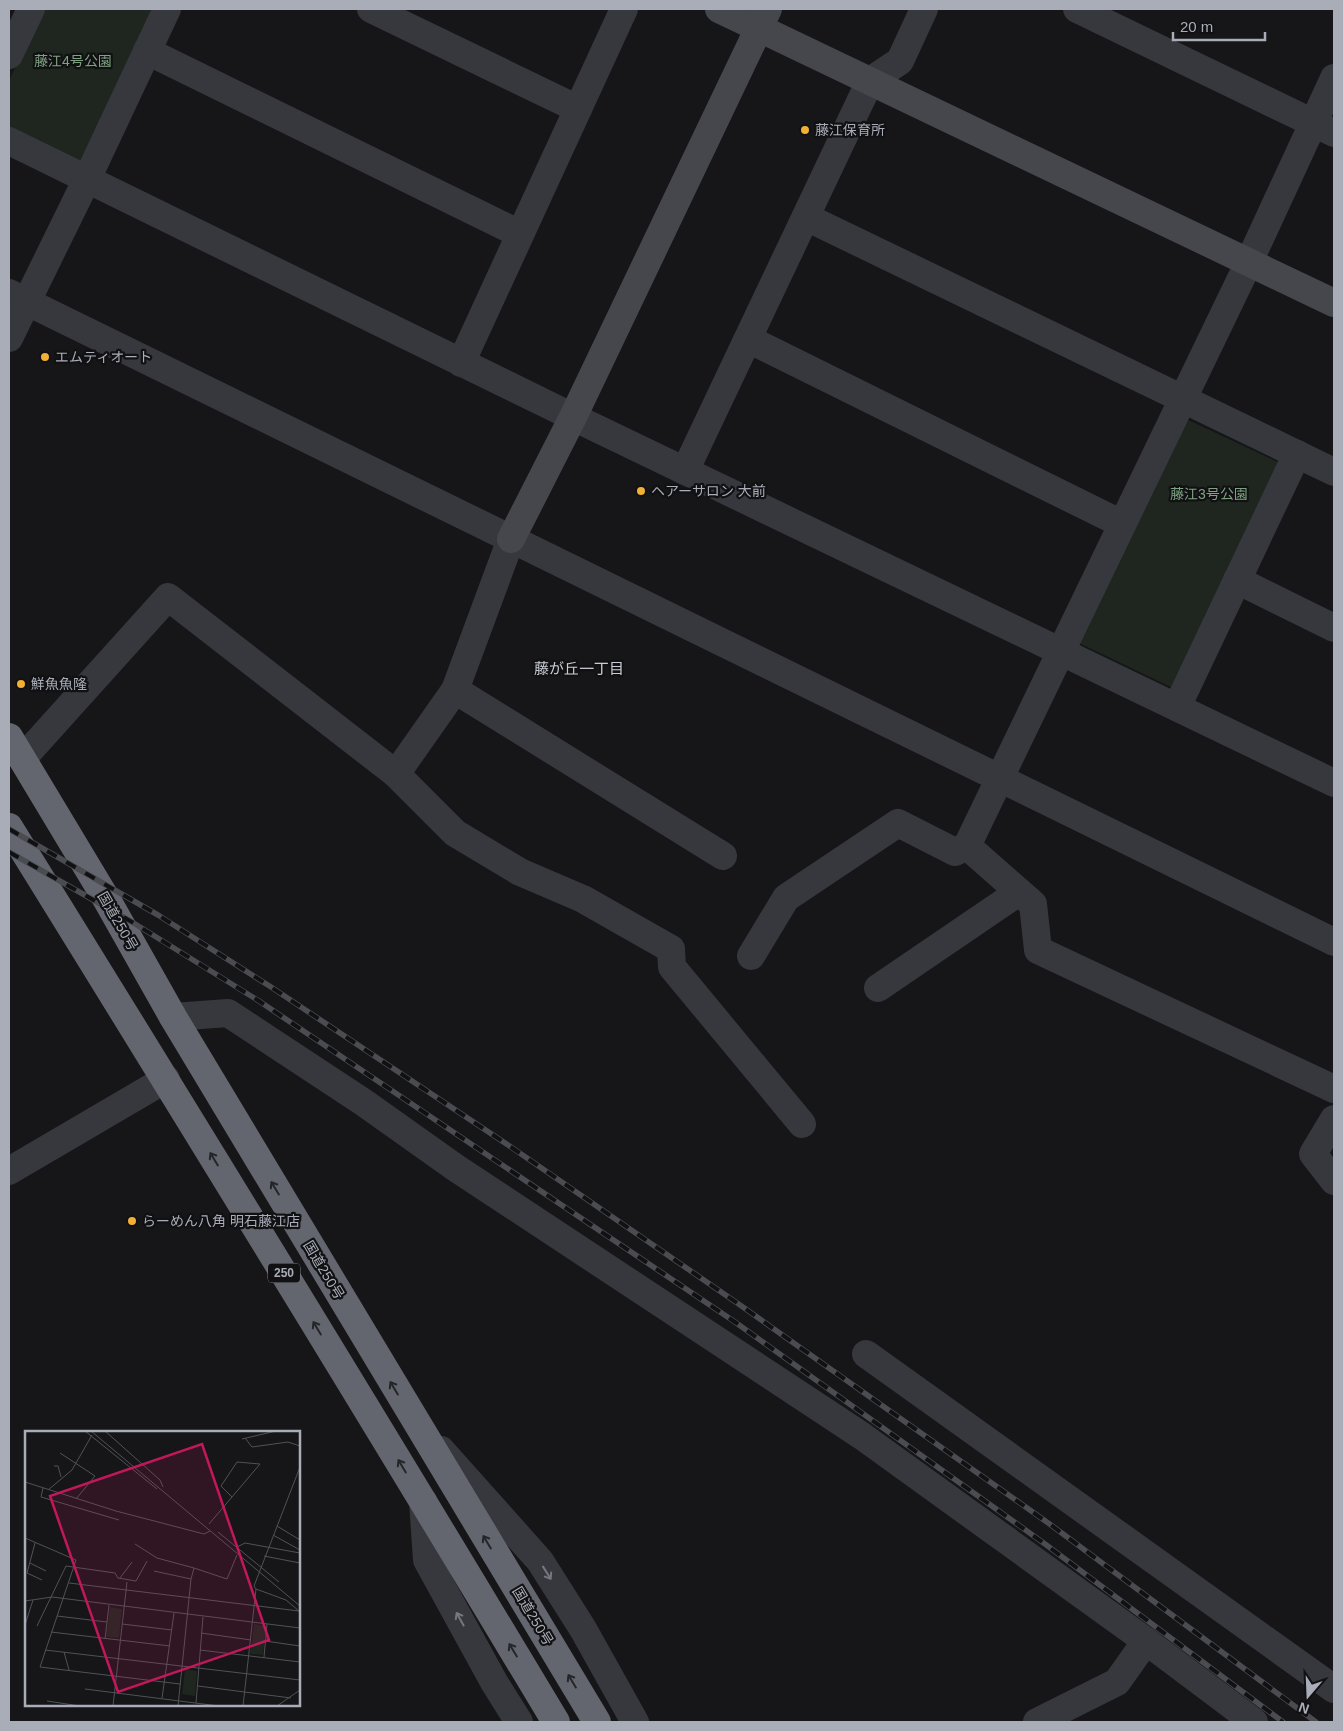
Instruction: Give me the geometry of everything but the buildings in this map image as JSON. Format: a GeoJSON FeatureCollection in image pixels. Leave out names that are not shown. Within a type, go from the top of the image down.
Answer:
{"type":"FeatureCollection","features":[{"type":"Feature","properties":{"kind":"highway","name":"国道250号"},"geometry":{"type":"LineString","coordinates":[[15,748],[107,900],[173,1017],[412,1418],[597,1722]]}},
{"type":"Feature","properties":{"kind":"highway","name":"250"},"geometry":{"type":"LineString","coordinates":[[9,827],[166,1079],[556,1722]]}},
{"type":"Feature","properties":{"kind":"street"},"geometry":{"type":"LineString","coordinates":[[9,55],[31,9]]}},
{"type":"Feature","properties":{"kind":"street"},"geometry":{"type":"LineString","coordinates":[[9,338],[17,297],[87,179],[167,9]]}},
{"type":"Feature","properties":{"kind":"street"},"geometry":{"type":"LineString","coordinates":[[371,9],[578,109]]}},
{"type":"Feature","properties":{"kind":"street"},"geometry":{"type":"LineString","coordinates":[[461,363],[624,9]]}},
{"type":"Feature","properties":{"kind":"street"},"geometry":{"type":"LineString","coordinates":[[719,9],[763,18],[870,81],[1334,303]]}},
{"type":"Feature","properties":{"kind":"street"},"geometry":{"type":"LineString","coordinates":[[685,471],[870,81],[900,61],[924,9]]}},
{"type":"Feature","properties":{"kind":"street"},"geometry":{"type":"LineString","coordinates":[[1077,9],[1324,127]]}},
{"type":"Feature","properties":{"kind":"street"},"geometry":{"type":"LineString","coordinates":[[396,774],[455,690],[511,539],[573,417],[763,18]]}},
{"type":"Feature","properties":{"kind":"street"},"geometry":{"type":"LineString","coordinates":[[147,51],[520,234]]}},
{"type":"Feature","properties":{"kind":"street"},"geometry":{"type":"LineString","coordinates":[[751,956],[786,898],[898,824],[955,852],[967,846],[1249,262],[1324,127],[1334,78]]}},
{"type":"Feature","properties":{"kind":"street"},"geometry":{"type":"LineString","coordinates":[[9,141],[461,363],[1334,783]]}},
{"type":"Feature","properties":{"kind":"street"},"geometry":{"type":"LineString","coordinates":[[806,217],[1334,472]]}},
{"type":"Feature","properties":{"kind":"street"},"geometry":{"type":"LineString","coordinates":[[17,297],[1334,942]]}},
{"type":"Feature","properties":{"kind":"street"},"geometry":{"type":"LineString","coordinates":[[748,339],[1122,524]]}},
{"type":"Feature","properties":{"kind":"street"},"geometry":{"type":"LineString","coordinates":[[1177,707],[1297,454]]}},
{"type":"Feature","properties":{"kind":"street"},"geometry":{"type":"LineString","coordinates":[[1237,580],[1334,628]]}},
{"type":"Feature","properties":{"kind":"street"},"geometry":{"type":"LineString","coordinates":[[15,748],[168,597],[396,774],[454,833],[520,872],[583,898],[671,949],[672,968],[802,1124]]}},
{"type":"Feature","properties":{"kind":"street"},"geometry":{"type":"LineString","coordinates":[[455,690],[724,856]]}},
{"type":"Feature","properties":{"kind":"street"},"geometry":{"type":"LineString","coordinates":[[967,846],[1033,904],[1038,950],[1334,1089]]}},
{"type":"Feature","properties":{"kind":"street"},"geometry":{"type":"LineString","coordinates":[[878,988],[1019,892]]}},
{"type":"Feature","properties":{"kind":"street"},"geometry":{"type":"LineString","coordinates":[[173,1017],[228,1013],[363,1102],[456,1168],[862,1436],[1146,1641],[1254,1722]]}},
{"type":"Feature","properties":{"kind":"street"},"geometry":{"type":"LineString","coordinates":[[9,1171],[166,1079]]}},
{"type":"Feature","properties":{"kind":"street"},"geometry":{"type":"LineString","coordinates":[[1334,1119],[1312,1154],[1334,1181]]}},
{"type":"Feature","properties":{"kind":"street"},"geometry":{"type":"LineString","coordinates":[[866,1354],[1334,1689]]}},
{"type":"Feature","properties":{"kind":"street"},"geometry":{"type":"LineString","coordinates":[[412,1418],[540,1561],[583,1629],[635,1722]]}},
{"type":"Feature","properties":{"kind":"street"},"geometry":{"type":"LineString","coordinates":[[423,1501],[427,1560],[494,1682],[519,1722]]}},
{"type":"Feature","properties":{"kind":"street"},"geometry":{"type":"LineString","coordinates":[[1037,1722],[1117,1682],[1146,1641]]}},
{"type":"Feature","properties":{"kind":"green space","name":"藤江4号公園"},"geometry":{"type":"Polygon","coordinates":[[[42,9],[155,9],[79,163],[9,129],[9,81],[42,9]]]}},
{"type":"Feature","properties":{"kind":"green space","name":"藤江3号公園"},"geometry":{"type":"Polygon","coordinates":[[[1186,419],[1282,464],[1173,688],[1079,643],[1186,419]]]}},
{"type":"Feature","properties":{"kind":"railway"},"geometry":{"type":"LineString","coordinates":[[9,829],[158,915],[271,987],[511,1147],[740,1305],[1051,1525],[1316,1722]]}},
{"type":"Feature","properties":{"kind":"railway"},"geometry":{"type":"LineString","coordinates":[[9,852],[132,922],[259,1001],[735,1322],[1045,1544],[1283,1722]]}},
{"type":"Feature","properties":{"kind":"place","name":"藤江保育所"},"geometry":{"type":"Point","coordinates":[805,130]}},
{"type":"Feature","properties":{"kind":"place","name":"エムティオート"},"geometry":{"type":"Point","coordinates":[45,357]}},
{"type":"Feature","properties":{"kind":"place","name":"ヘアーサロン 大前"},"geometry":{"type":"Point","coordinates":[641,491]}},
{"type":"Feature","properties":{"kind":"place","name":"鮮魚魚隆"},"geometry":{"type":"Point","coordinates":[21,684]}},
{"type":"Feature","properties":{"kind":"place","name":"らーめん八角 明石藤江店"},"geometry":{"type":"Point","coordinates":[132,1221]}},
{"type":"Feature","properties":{"kind":"district","name":"藤が丘一丁目"},"geometry":{"type":"Point","coordinates":[579,668]}}]}
